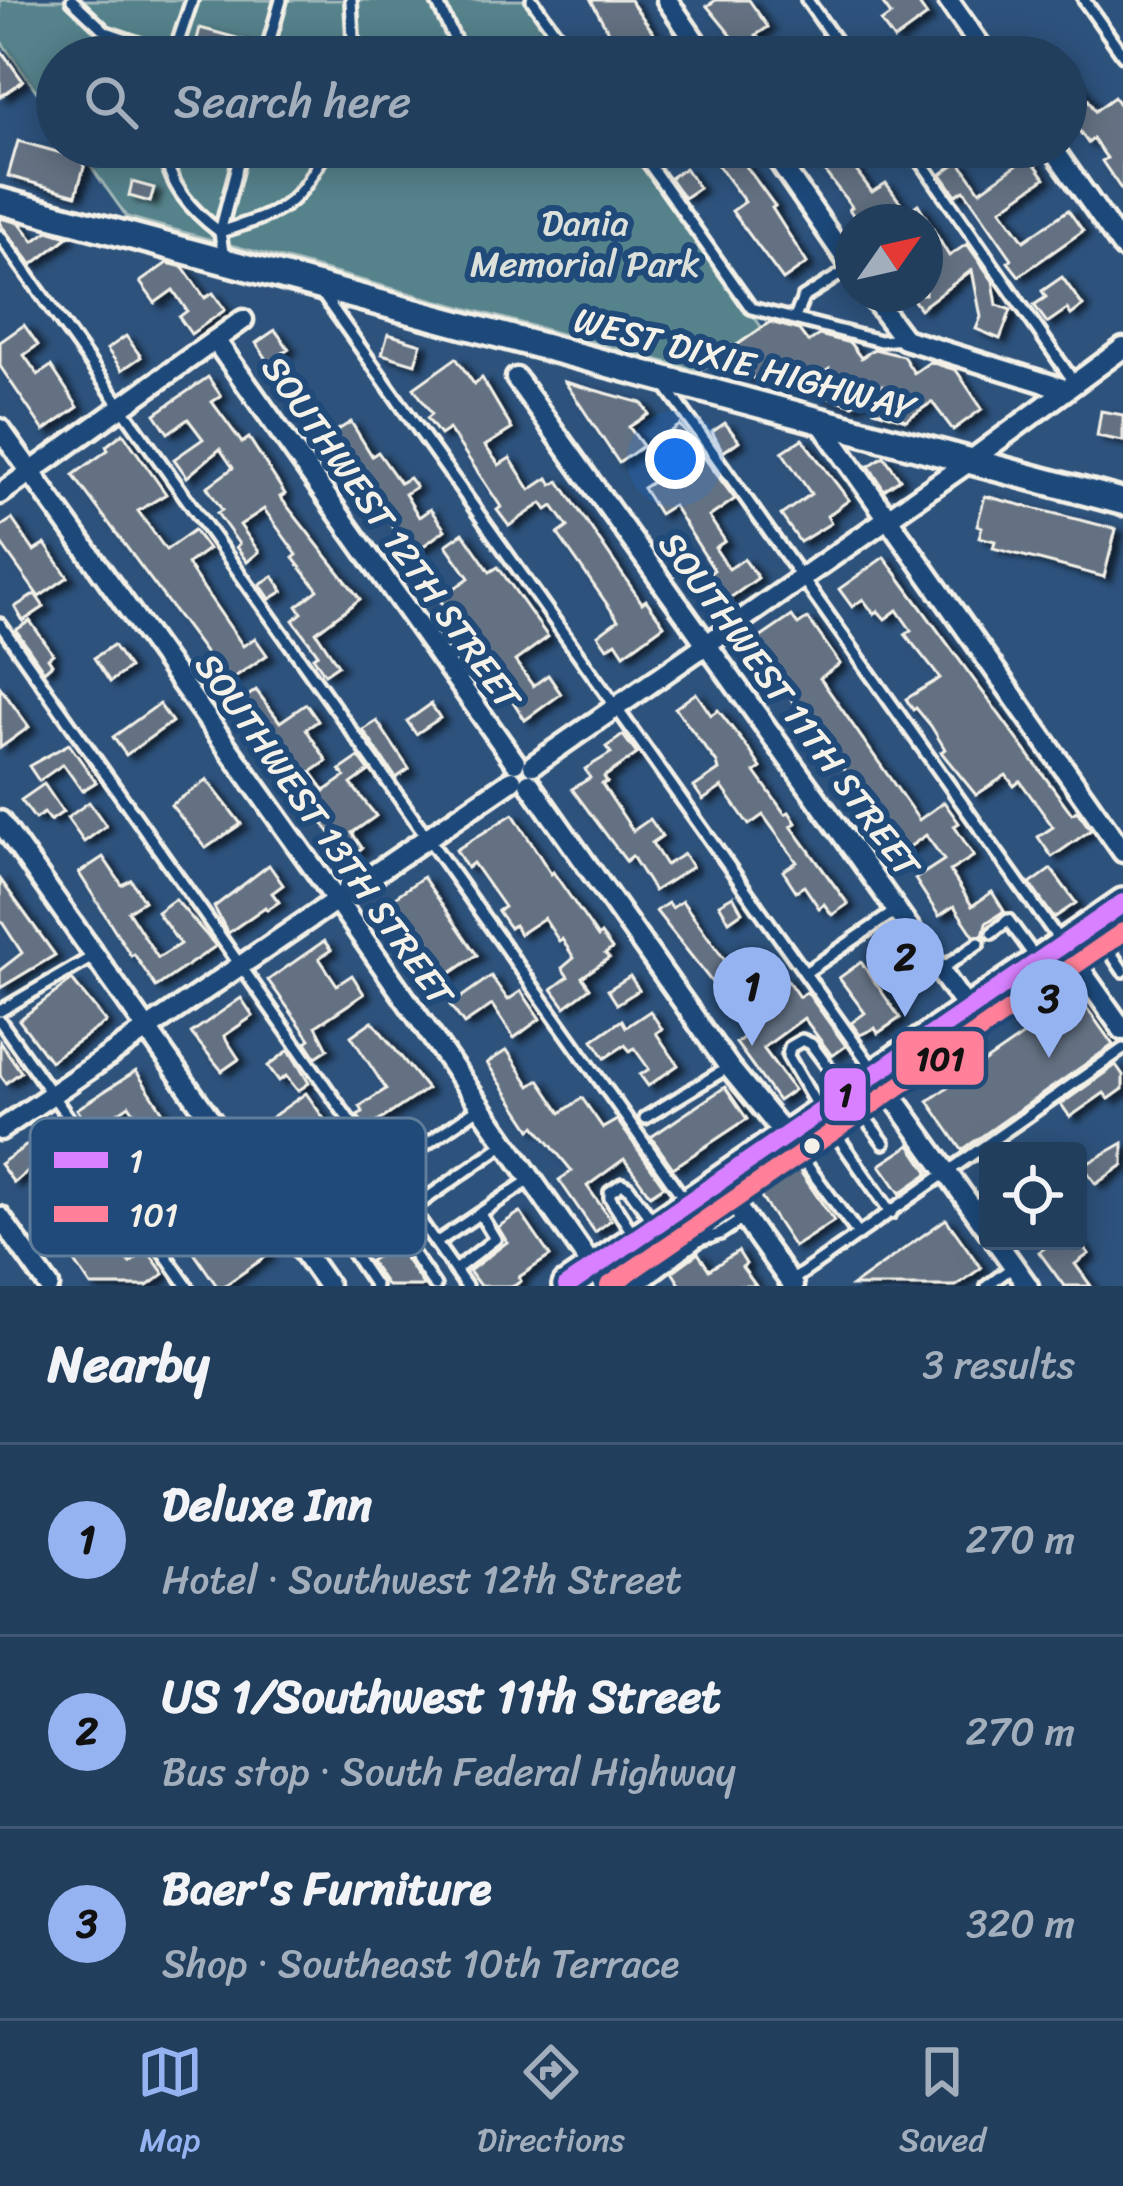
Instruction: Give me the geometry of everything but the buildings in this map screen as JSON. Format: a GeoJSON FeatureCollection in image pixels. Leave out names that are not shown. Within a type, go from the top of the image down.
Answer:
{"type":"FeatureCollection","features":[{"type":"Feature","properties":{"kind":"main road","name":"WEST DIXIE HIGHWAY"},"geometry":{"type":"LineString","coordinates":[[0,201],[1123,502]]}},
{"type":"Feature","properties":{"kind":"main road"},"geometry":{"type":"LineString","coordinates":[[566,1286],[599,1277],[640,1236],[1123,903]]}},
{"type":"Feature","properties":{"kind":"street"},"geometry":{"type":"LineString","coordinates":[[667,0],[692,36]]}},
{"type":"Feature","properties":{"kind":"street"},"geometry":{"type":"LineString","coordinates":[[948,0],[973,36]]}},
{"type":"Feature","properties":{"kind":"street"},"geometry":{"type":"LineString","coordinates":[[783,168],[835,243]]}},
{"type":"Feature","properties":{"kind":"street"},"geometry":{"type":"LineString","coordinates":[[1067,168],[1123,248]]}},
{"type":"Feature","properties":{"kind":"street"},"geometry":{"type":"LineString","coordinates":[[884,312],[904,339],[1069,386]]}},
{"type":"Feature","properties":{"kind":"street"},"geometry":{"type":"LineString","coordinates":[[0,494],[243,320]]}},
{"type":"Feature","properties":{"kind":"street","name":"SOUTHWEST 12TH STREET"},"geometry":{"type":"LineString","coordinates":[[215,340],[729,1067],[785,1135]]}},
{"type":"Feature","properties":{"kind":"street"},"geometry":{"type":"LineString","coordinates":[[0,1130],[970,461],[1123,348]]}},
{"type":"Feature","properties":{"kind":"street","name":"SOUTHWEST 11TH STREET"},"geometry":{"type":"LineString","coordinates":[[516,378],[968,1010]]}},
{"type":"Feature","properties":{"kind":"street"},"geometry":{"type":"LineString","coordinates":[[818,419],[1123,852]]}},
{"type":"Feature","properties":{"kind":"street","name":"SOUTHWEST 13TH STREET"},"geometry":{"type":"LineString","coordinates":[[0,429],[599,1277]]}},
{"type":"Feature","properties":{"kind":"street"},"geometry":{"type":"LineString","coordinates":[[0,821],[209,1118]]}},
{"type":"Feature","properties":{"kind":"street"},"geometry":{"type":"LineString","coordinates":[[1063,945],[1123,1030]]}},
{"type":"Feature","properties":{"kind":"street"},"geometry":{"type":"LineString","coordinates":[[876,1073],[979,1217]]}},
{"type":"Feature","properties":{"kind":"street"},"geometry":{"type":"LineString","coordinates":[[718,1181],[791,1284]]}},
{"type":"Feature","properties":{"kind":"street"},"geometry":{"type":"LineString","coordinates":[[0,1217],[49,1286]]}},
{"type":"Feature","properties":{"kind":"street"},"geometry":{"type":"LineString","coordinates":[[1002,1250],[1028,1286]]}},
{"type":"Feature","properties":{"kind":"street"},"geometry":{"type":"LineString","coordinates":[[307,1256],[328,1286]]}},
{"type":"Feature","properties":{"kind":"lane"},"geometry":{"type":"LineString","coordinates":[[72,0],[106,32],[118,36]]}},
{"type":"Feature","properties":{"kind":"lane"},"geometry":{"type":"LineString","coordinates":[[181,36],[192,0]]}},
{"type":"Feature","properties":{"kind":"lane"},"geometry":{"type":"LineString","coordinates":[[271,36],[281,0]]}},
{"type":"Feature","properties":{"kind":"lane"},"geometry":{"type":"LineString","coordinates":[[351,0],[353,36]]}},
{"type":"Feature","properties":{"kind":"lane"},"geometry":{"type":"LineString","coordinates":[[436,0],[453,36]]}},
{"type":"Feature","properties":{"kind":"lane"},"geometry":{"type":"LineString","coordinates":[[532,0],[558,36]]}},
{"type":"Feature","properties":{"kind":"lane"},"geometry":{"type":"LineString","coordinates":[[807,0],[833,36]]}},
{"type":"Feature","properties":{"kind":"lane"},"geometry":{"type":"LineString","coordinates":[[1084,0],[1123,55]]}},
{"type":"Feature","properties":{"kind":"lane"},"geometry":{"type":"LineString","coordinates":[[167,168],[190,208],[220,232]]}},
{"type":"Feature","properties":{"kind":"lane"},"geometry":{"type":"LineString","coordinates":[[225,261],[220,232],[237,168]]}},
{"type":"Feature","properties":{"kind":"lane"},"geometry":{"type":"LineString","coordinates":[[220,232],[278,214],[308,186],[317,168]]}},
{"type":"Feature","properties":{"kind":"lane"},"geometry":{"type":"LineString","coordinates":[[652,168],[751,308],[880,341],[904,339]]}},
{"type":"Feature","properties":{"kind":"lane"},"geometry":{"type":"LineString","coordinates":[[925,168],[1069,386]]}},
{"type":"Feature","properties":{"kind":"lane"},"geometry":{"type":"LineString","coordinates":[[0,236],[711,1237]]}},
{"type":"Feature","properties":{"kind":"lane"},"geometry":{"type":"LineString","coordinates":[[794,320],[803,298],[835,278]]}},
{"type":"Feature","properties":{"kind":"lane"},"geometry":{"type":"LineString","coordinates":[[317,286],[876,1073]]}},
{"type":"Feature","properties":{"kind":"lane"},"geometry":{"type":"LineString","coordinates":[[660,377],[1063,945]]}},
{"type":"Feature","properties":{"kind":"lane"},"geometry":{"type":"LineString","coordinates":[[0,624],[348,1118]]}},
{"type":"Feature","properties":{"kind":"lane"},"geometry":{"type":"LineString","coordinates":[[806,973],[897,910]]}},
{"type":"Feature","properties":{"kind":"lane"},"geometry":{"type":"LineString","coordinates":[[992,933],[1008,920],[1038,961]]}},
{"type":"Feature","properties":{"kind":"lane"},"geometry":{"type":"LineString","coordinates":[[1092,925],[1123,971]]}},
{"type":"Feature","properties":{"kind":"lane"},"geometry":{"type":"LineString","coordinates":[[940,970],[979,943]]}},
{"type":"Feature","properties":{"kind":"lane"},"geometry":{"type":"LineString","coordinates":[[0,1011],[94,956]]}},
{"type":"Feature","properties":{"kind":"lane"},"geometry":{"type":"LineString","coordinates":[[0,1022],[68,1118]]}},
{"type":"Feature","properties":{"kind":"lane"},"geometry":{"type":"LineString","coordinates":[[884,1143],[811,1044],[798,1041],[790,1047],[788,1056],[820,1111],[891,1213]]}},
{"type":"Feature","properties":{"kind":"lane"},"geometry":{"type":"LineString","coordinates":[[791,1284],[1123,1049]]}},
{"type":"Feature","properties":{"kind":"lane"},"geometry":{"type":"LineString","coordinates":[[645,1118],[729,1067]]}},
{"type":"Feature","properties":{"kind":"lane"},"geometry":{"type":"LineString","coordinates":[[426,1145],[481,1107]]}},
{"type":"Feature","properties":{"kind":"lane"},"geometry":{"type":"LineString","coordinates":[[785,1135],[859,1234]]}},
{"type":"Feature","properties":{"kind":"lane"},"geometry":{"type":"LineString","coordinates":[[426,1199],[506,1143]]}},
{"type":"Feature","properties":{"kind":"lane"},"geometry":{"type":"LineString","coordinates":[[436,1243],[531,1179]]}},
{"type":"Feature","properties":{"kind":"lane"},"geometry":{"type":"LineString","coordinates":[[640,1236],[610,1198],[610,1192],[622,1184],[628,1187],[653,1275]]}},
{"type":"Feature","properties":{"kind":"lane"},"geometry":{"type":"LineString","coordinates":[[455,1270],[495,1239],[480,1214]]}},
{"type":"Feature","properties":{"kind":"lane"},"geometry":{"type":"LineString","coordinates":[[640,1286],[744,1218]]}},
{"type":"Feature","properties":{"kind":"lane"},"geometry":{"type":"LineString","coordinates":[[426,1229],[466,1286]]}},
{"type":"Feature","properties":{"kind":"lane"},"geometry":{"type":"LineString","coordinates":[[166,1256],[187,1286]]}},
{"type":"Feature","properties":{"kind":"lane"},"geometry":{"type":"LineString","coordinates":[[355,1256],[376,1286]]}},
{"type":"Feature","properties":{"kind":"lane"},"geometry":{"type":"LineString","coordinates":[[415,1256],[435,1286]]}},
{"type":"Feature","properties":{"kind":"lane"},"geometry":{"type":"LineString","coordinates":[[987,1286],[1014,1267]]}},
{"type":"Feature","properties":{"kind":"green space"},"geometry":{"type":"Polygon","coordinates":[[[0,0],[529,0],[554,36],[36,36],[36,91],[0,40],[0,0]]]}},
{"type":"Feature","properties":{"kind":"green space","name":"Dania Memorial Park"},"geometry":{"type":"Polygon","coordinates":[[[92,168],[648,168],[762,328],[699,371],[127,217],[92,168]]]}},
{"type":"Feature","properties":{"kind":"transit line","name":"1"},"geometry":{"type":"LineString","coordinates":[[567,1286],[1123,903]]}},
{"type":"Feature","properties":{"kind":"transit line","name":"101"},"geometry":{"type":"LineString","coordinates":[[609,1286],[1123,932]]}},
{"type":"Feature","properties":{"kind":"place","name":"US 1/Southwest 11th Street"},"geometry":{"type":"Point","coordinates":[905,1017]}},
{"type":"Feature","properties":{"kind":"place","name":"Deluxe Inn"},"geometry":{"type":"Point","coordinates":[752,1046]}},
{"type":"Feature","properties":{"kind":"place","name":"Baer's Furniture"},"geometry":{"type":"Point","coordinates":[1049,1058]}}]}
